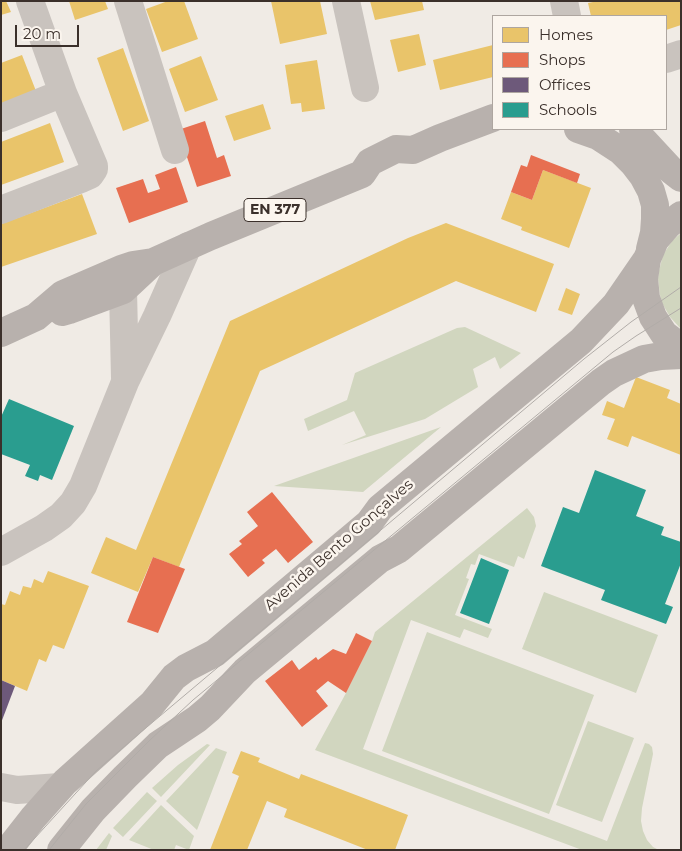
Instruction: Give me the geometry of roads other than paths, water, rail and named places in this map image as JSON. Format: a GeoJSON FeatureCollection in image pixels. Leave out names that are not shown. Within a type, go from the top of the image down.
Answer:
{"type":"FeatureCollection","features":[{"type":"Feature","properties":{"kind":"main road","name":"EN 377"},"geometry":{"type":"LineString","coordinates":[[36,317],[63,294],[121,269],[143,264],[188,246],[362,174],[370,162],[396,149],[413,150],[492,118]]}},
{"type":"Feature","properties":{"kind":"main road","name":"EN 377"},"geometry":{"type":"LineString","coordinates":[[462,130],[492,127]]}},
{"type":"Feature","properties":{"kind":"main road"},"geometry":{"type":"LineString","coordinates":[[581,130],[598,136],[621,151],[643,176],[651,191],[655,205],[655,219],[654,233],[644,278],[644,289],[649,309],[656,323],[664,334],[681,347]]}},
{"type":"Feature","properties":{"kind":"main road"},"geometry":{"type":"LineString","coordinates":[[634,130],[672,171],[681,178]]}},
{"type":"Feature","properties":{"kind":"main road","name":"Avenida Bento Gonçalves"},"geometry":{"type":"LineString","coordinates":[[8,850],[60,787],[152,704],[174,677],[186,668],[214,653],[369,524],[380,508],[581,341],[616,304],[661,232],[681,215]]}},
{"type":"Feature","properties":{"kind":"main road","name":"EN 377"},"geometry":{"type":"LineString","coordinates":[[1,333],[36,317],[69,310],[123,290],[143,264]]}},
{"type":"Feature","properties":{"kind":"main road"},"geometry":{"type":"LineString","coordinates":[[61,850],[93,810],[158,745],[204,714],[244,671],[380,559],[399,549],[600,382],[644,359],[681,355]]}},
{"type":"Feature","properties":{"kind":"street"},"geometry":{"type":"LineString","coordinates":[[1,210],[90,174],[94,169],[63,93],[30,1]]}},
{"type":"Feature","properties":{"kind":"street"},"geometry":{"type":"LineString","coordinates":[[128,1],[175,150]]}},
{"type":"Feature","properties":{"kind":"street"},"geometry":{"type":"LineString","coordinates":[[346,1],[365,88]]}},
{"type":"Feature","properties":{"kind":"street"},"geometry":{"type":"LineString","coordinates":[[564,1],[567,15]]}},
{"type":"Feature","properties":{"kind":"street"},"geometry":{"type":"LineString","coordinates":[[667,59],[681,54]]}},
{"type":"Feature","properties":{"kind":"street"},"geometry":{"type":"LineString","coordinates":[[1,118],[63,93]]}},
{"type":"Feature","properties":{"kind":"street"},"geometry":{"type":"LineString","coordinates":[[1,552],[44,528],[61,516],[73,503],[83,486],[125,382],[188,246]]}},
{"type":"Feature","properties":{"kind":"street"},"geometry":{"type":"LineString","coordinates":[[123,290],[125,382]]}},
{"type":"Feature","properties":{"kind":"street"},"geometry":{"type":"LineString","coordinates":[[1,787],[17,790],[60,787]]}},
{"type":"Feature","properties":{"kind":"tram line"},"geometry":{"type":"LineString","coordinates":[[24,850],[96,771],[141,732],[584,359],[631,322],[681,287]]}},
{"type":"Feature","properties":{"kind":"tram line"},"geometry":{"type":"LineString","coordinates":[[49,850],[86,804],[193,700],[613,352],[681,308]]}}]}
